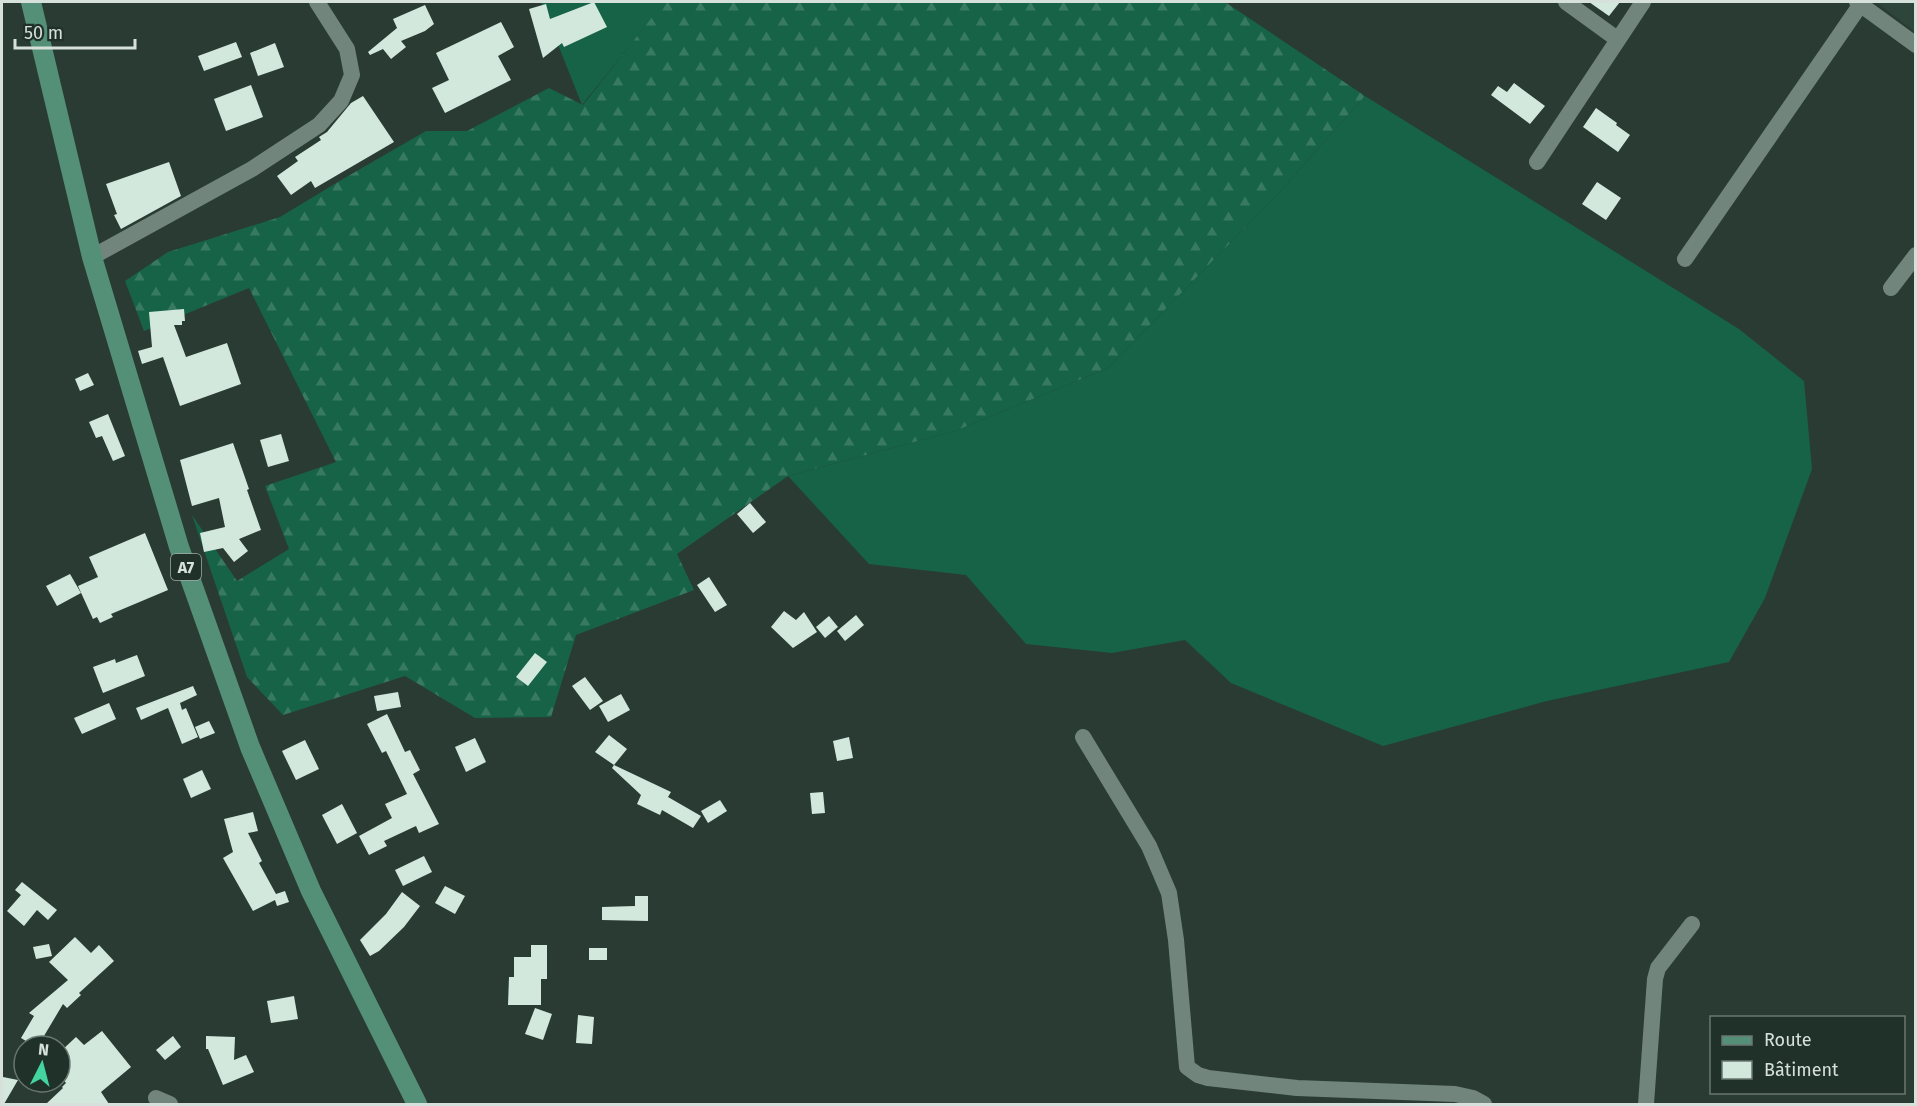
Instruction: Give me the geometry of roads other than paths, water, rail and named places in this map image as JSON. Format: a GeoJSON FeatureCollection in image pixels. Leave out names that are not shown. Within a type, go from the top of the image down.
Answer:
{"type":"FeatureCollection","features":[{"type":"Feature","properties":{"kind":"main road","name":"A7"},"geometry":{"type":"LineString","coordinates":[[31,2],[92,257],[178,547],[250,747],[310,891],[417,1104]]}},
{"type":"Feature","properties":{"kind":"street"},"geometry":{"type":"LineString","coordinates":[[92,257],[252,169],[320,124],[341,101],[352,75],[347,50],[317,2]]}},
{"type":"Feature","properties":{"kind":"street"},"geometry":{"type":"LineString","coordinates":[[1566,2],[1617,39]]}},
{"type":"Feature","properties":{"kind":"street"},"geometry":{"type":"LineString","coordinates":[[1537,162],[1643,2]]}},
{"type":"Feature","properties":{"kind":"street"},"geometry":{"type":"LineString","coordinates":[[1685,259],[1859,3],[1916,45]]}},
{"type":"Feature","properties":{"kind":"street"},"geometry":{"type":"LineString","coordinates":[[1891,288],[1916,255]]}},
{"type":"Feature","properties":{"kind":"street"},"geometry":{"type":"LineString","coordinates":[[1083,737],[1149,846],[1169,893],[1176,939],[1187,1067],[1197,1076],[1208,1078],[1297,1088],[1455,1094],[1473,1098],[1484,1104]]}},
{"type":"Feature","properties":{"kind":"street"},"geometry":{"type":"LineString","coordinates":[[1646,1104],[1655,979],[1658,968],[1692,924]]}}]}
